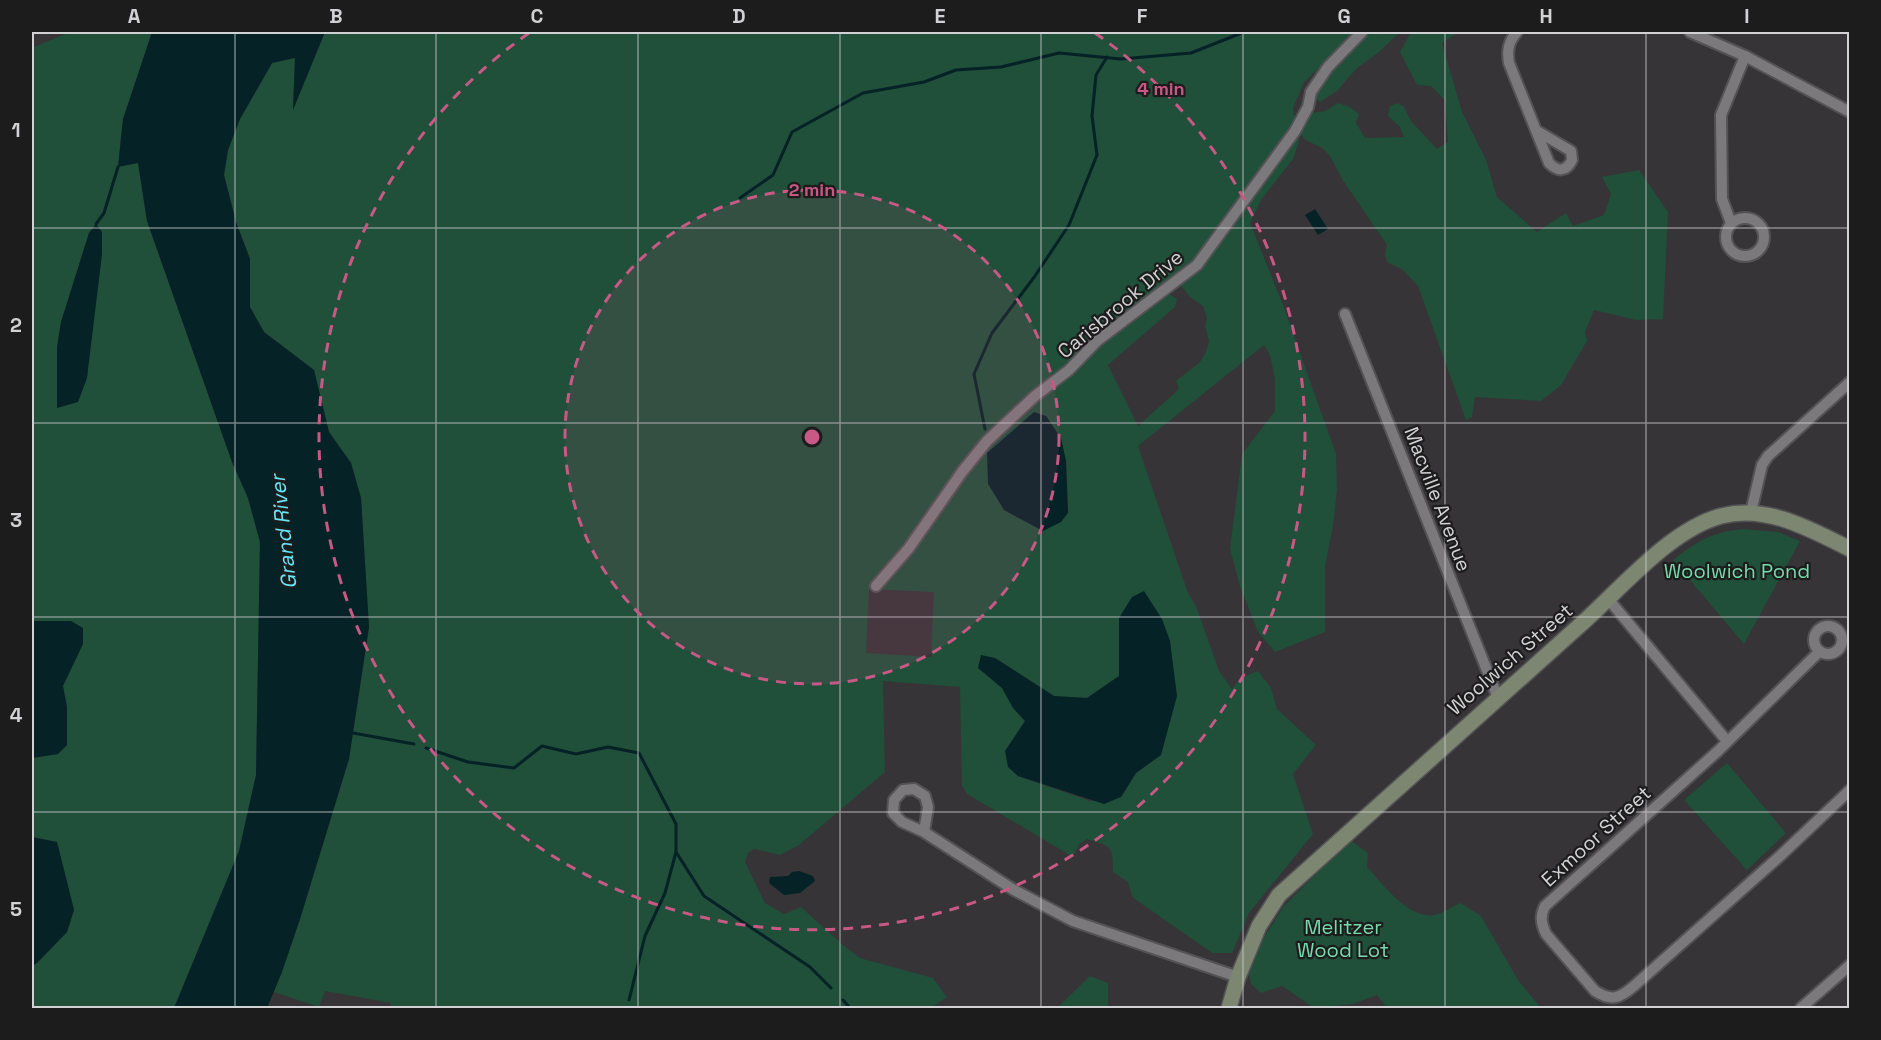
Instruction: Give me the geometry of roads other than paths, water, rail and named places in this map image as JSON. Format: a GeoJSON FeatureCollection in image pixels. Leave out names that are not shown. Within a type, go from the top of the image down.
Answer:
{"type":"FeatureCollection","features":[{"type":"Feature","properties":{"kind":"street","name":"Carisbrook Drive"},"geometry":{"type":"LineString","coordinates":[[876,586],[909,548],[962,472],[987,441],[1035,396],[1069,370],[1097,341],[1197,265],[1295,130],[1308,107],[1311,92],[1328,67],[1362,32]]}},
{"type":"Feature","properties":{"kind":"street"},"geometry":{"type":"LineString","coordinates":[[1517,32],[1509,42],[1507,53],[1509,63],[1537,131]]}},
{"type":"Feature","properties":{"kind":"street"},"geometry":{"type":"LineString","coordinates":[[1690,32],[1745,56],[1850,112]]}},
{"type":"Feature","properties":{"kind":"street"},"geometry":{"type":"LineString","coordinates":[[1731,224],[1722,199],[1721,115],[1745,56]]}},
{"type":"Feature","properties":{"kind":"street","name":"Macville Avenue"},"geometry":{"type":"LineString","coordinates":[[1345,314],[1498,698]]}},
{"type":"Feature","properties":{"kind":"street"},"geometry":{"type":"LineString","coordinates":[[1850,382],[1768,456],[1762,465],[1751,512],[1772,516],[1810,529],[1850,549]]}},
{"type":"Feature","properties":{"kind":"street","name":"Woolwich Street"},"geometry":{"type":"LineString","coordinates":[[1229,1008],[1238,977],[1258,926],[1279,895],[1609,600],[1664,547],[1699,524],[1722,516],[1751,512]]}},
{"type":"Feature","properties":{"kind":"street"},"geometry":{"type":"LineString","coordinates":[[1609,600],[1726,741],[1819,652]]}},
{"type":"Feature","properties":{"kind":"street","name":"Exmoor Street"},"geometry":{"type":"LineString","coordinates":[[1726,741],[1545,906],[1541,923],[1546,934],[1595,991],[1605,997],[1614,998],[1630,990],[1850,790]]}},
{"type":"Feature","properties":{"kind":"street"},"geometry":{"type":"LineString","coordinates":[[924,832],[1014,890],[1073,921],[1238,977]]}},
{"type":"Feature","properties":{"kind":"street"},"geometry":{"type":"LineString","coordinates":[[1801,1008],[1850,965]]}},
{"type":"Feature","properties":{"kind":"water","name":"Grand River"},"geometry":{"type":"Polygon","coordinates":[[[152,32],[325,32],[293,110],[295,58],[272,63],[240,119],[228,150],[224,175],[236,222],[250,259],[250,307],[264,332],[314,370],[329,432],[351,463],[361,498],[369,627],[349,759],[300,919],[267,1008],[174,1008],[239,851],[256,775],[260,542],[248,498],[232,462],[147,221],[138,163],[118,167],[123,119],[152,32]]]}},
{"type":"Feature","properties":{"kind":"water"},"geometry":{"type":"Polygon","coordinates":[[[1315,209],[1328,229],[1318,235],[1305,215],[1315,209]]]}},
{"type":"Feature","properties":{"kind":"water"},"geometry":{"type":"Polygon","coordinates":[[[96,224],[102,232],[102,254],[87,378],[78,402],[57,408],[57,347],[61,322],[89,233],[96,224]]]}},
{"type":"Feature","properties":{"kind":"water"},"geometry":{"type":"Polygon","coordinates":[[[1034,412],[1046,416],[1061,438],[1066,461],[1068,513],[1061,522],[1043,531],[1004,510],[988,484],[987,453],[1034,412]]]}},
{"type":"Feature","properties":{"kind":"water"},"geometry":{"type":"Polygon","coordinates":[[[1144,591],[1162,619],[1170,641],[1177,696],[1161,755],[1136,773],[1121,797],[1104,804],[1018,776],[1008,767],[1005,751],[1025,721],[1013,708],[1002,688],[978,668],[981,655],[995,658],[1054,696],[1087,698],[1119,676],[1119,618],[1132,597],[1144,591]]]}},
{"type":"Feature","properties":{"kind":"water"},"geometry":{"type":"Polygon","coordinates":[[[32,621],[71,621],[83,628],[83,644],[63,686],[67,707],[67,745],[58,754],[32,758],[32,621]]]}},
{"type":"Feature","properties":{"kind":"water"},"geometry":{"type":"Polygon","coordinates":[[[32,837],[57,842],[74,910],[67,932],[32,966],[32,837]]]}},
{"type":"Feature","properties":{"kind":"water"},"geometry":{"type":"Polygon","coordinates":[[[799,871],[813,876],[815,881],[800,893],[784,895],[769,883],[770,877],[788,876],[792,872],[799,871]]]}},
{"type":"Feature","properties":{"kind":"waterway"},"geometry":{"type":"LineString","coordinates":[[740,198],[773,175],[792,132],[863,93],[924,82],[956,70],[1001,67],[1059,53],[1121,59],[1191,53],[1244,32]]}},
{"type":"Feature","properties":{"kind":"waterway"},"geometry":{"type":"LineString","coordinates":[[985,429],[974,374],[992,333],[1035,276],[1069,225],[1097,155],[1092,116],[1096,75],[1107,57]]}},
{"type":"Feature","properties":{"kind":"waterway"},"geometry":{"type":"LineString","coordinates":[[96,224],[104,213],[118,167]]}},
{"type":"Feature","properties":{"kind":"waterway"},"geometry":{"type":"LineString","coordinates":[[353,733],[414,744]]}},
{"type":"Feature","properties":{"kind":"waterway"},"geometry":{"type":"LineString","coordinates":[[426,748],[468,762],[514,768],[542,746],[576,754],[608,747],[639,753],[676,824],[676,852],[665,893],[645,936],[629,1000]]}},
{"type":"Feature","properties":{"kind":"waterway"},"geometry":{"type":"LineString","coordinates":[[676,852],[704,896],[810,967],[831,988]]}},
{"type":"Feature","properties":{"kind":"waterway"},"geometry":{"type":"LineString","coordinates":[[843,1000],[850,1008]]}},
{"type":"Feature","properties":{"kind":"park label","name":"Woolwich Pond"},"geometry":{"type":"Point","coordinates":[1737,571]}},
{"type":"Feature","properties":{"kind":"park label","name":"Melitzer Wood Lot"},"geometry":{"type":"Point","coordinates":[1343,938]}}]}
